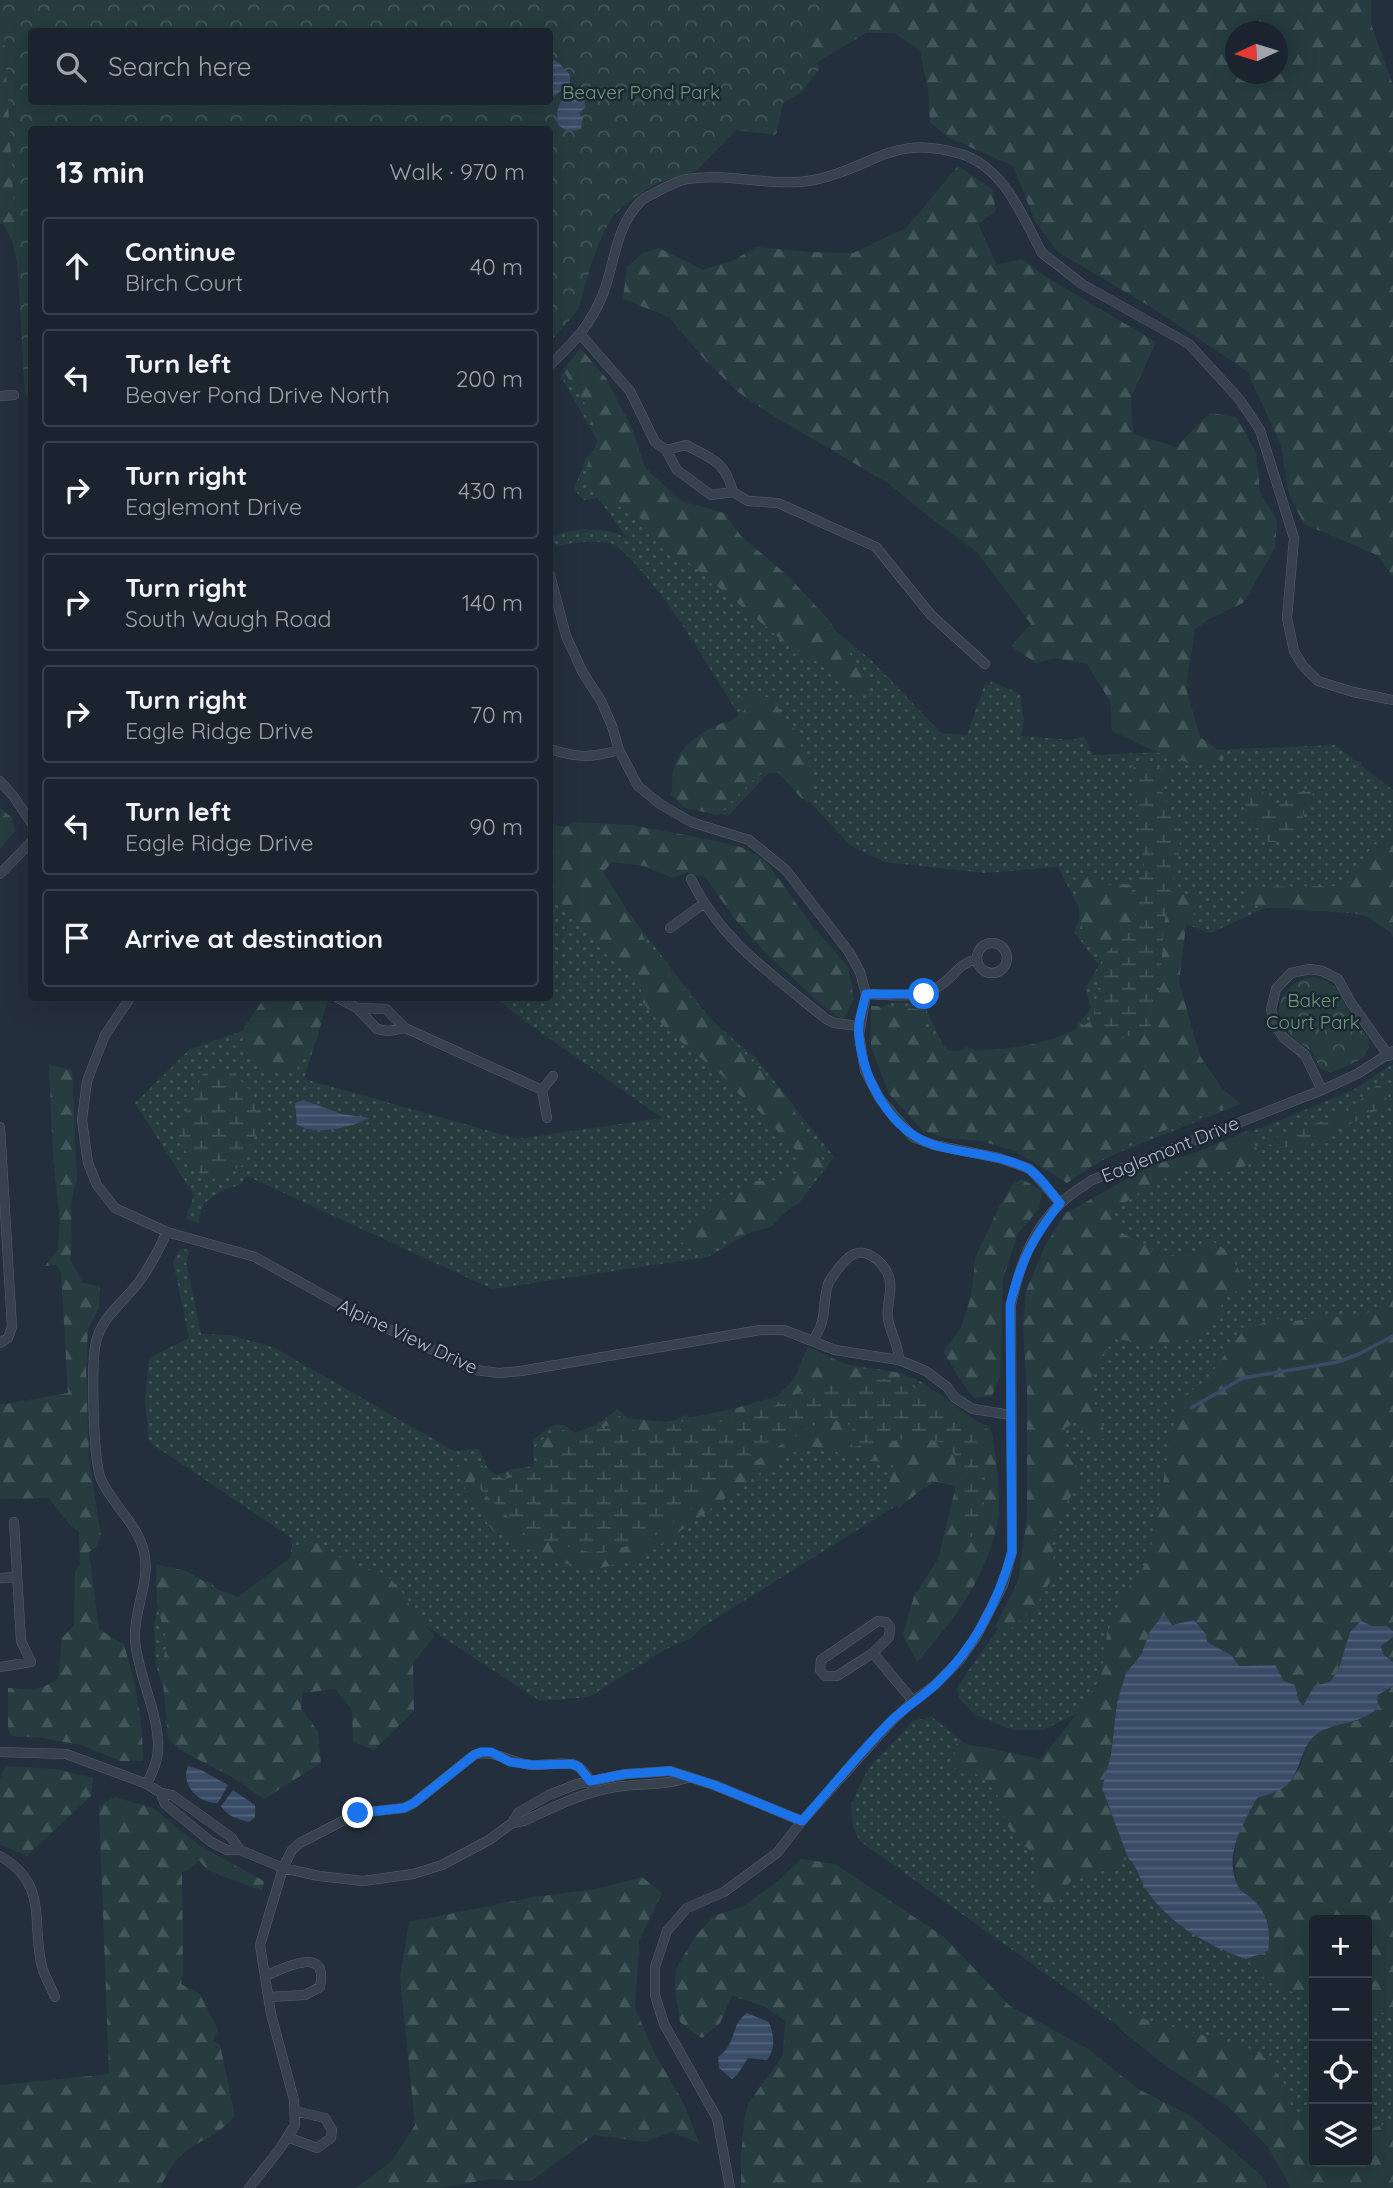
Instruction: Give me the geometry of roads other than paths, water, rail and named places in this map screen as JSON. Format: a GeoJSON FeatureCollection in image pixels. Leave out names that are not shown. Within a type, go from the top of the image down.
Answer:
{"type":"FeatureCollection","features":[{"type":"Feature","properties":{"kind":"street"},"geometry":{"type":"LineString","coordinates":[[553,362],[581,335],[603,294],[621,229],[641,201],[674,183],[687,179],[710,178],[791,183],[814,180],[902,148],[926,147],[962,155],[986,167],[1001,181],[1042,253],[1052,263],[1082,284],[1189,344],[1240,400],[1260,430],[1294,538],[1286,618],[1294,651],[1303,666],[1318,681],[1393,700]]}},
{"type":"Feature","properties":{"kind":"street"},"geometry":{"type":"LineString","coordinates":[[581,335],[630,391],[654,442],[666,450],[677,470],[711,495],[733,492],[748,500],[778,503],[876,547],[931,615],[985,664]]}},
{"type":"Feature","properties":{"kind":"street"},"geometry":{"type":"LineString","coordinates":[[0,396],[14,395]]}},
{"type":"Feature","properties":{"kind":"street"},"geometry":{"type":"LineString","coordinates":[[666,450],[686,445],[713,459],[729,474],[733,492]]}},
{"type":"Feature","properties":{"kind":"street"},"geometry":{"type":"LineString","coordinates":[[553,586],[566,636],[582,671],[601,701],[619,750],[638,786],[660,804],[691,822],[749,840],[786,870],[849,952],[860,972],[866,994],[859,1026],[866,1071],[880,1099],[913,1136],[934,1145],[999,1158],[1030,1169],[1060,1203]]}},
{"type":"Feature","properties":{"kind":"street"},"geometry":{"type":"LineString","coordinates":[[553,750],[573,757],[595,757],[619,750]]}},
{"type":"Feature","properties":{"kind":"street"},"geometry":{"type":"LineString","coordinates":[[0,781],[28,818]]}},
{"type":"Feature","properties":{"kind":"street"},"geometry":{"type":"LineString","coordinates":[[0,874],[28,845]]}},
{"type":"Feature","properties":{"kind":"street"},"geometry":{"type":"LineString","coordinates":[[691,879],[704,904],[752,958],[826,1019],[834,1023],[859,1026]]}},
{"type":"Feature","properties":{"kind":"street"},"geometry":{"type":"LineString","coordinates":[[670,928],[704,904]]}},
{"type":"Feature","properties":{"kind":"street"},"geometry":{"type":"LineString","coordinates":[[866,994],[924,994],[946,981],[967,962],[976,959]]}},
{"type":"Feature","properties":{"kind":"street"},"geometry":{"type":"LineString","coordinates":[[1322,1090],[1305,1055],[1284,1038],[1277,1028],[1271,1010],[1276,989],[1291,973],[1310,969],[1322,971],[1338,979],[1351,1003],[1391,1053]]}},
{"type":"Feature","properties":{"kind":"street","name":"Alpine View Drive"},"geometry":{"type":"LineString","coordinates":[[128,1001],[105,1035],[87,1082],[82,1120],[88,1163],[97,1185],[115,1208],[167,1232],[255,1257],[361,1316],[475,1370],[499,1373],[521,1371],[760,1330],[785,1330],[835,1350],[899,1360],[926,1371],[947,1387],[955,1398],[973,1409],[1011,1415]]}},
{"type":"Feature","properties":{"kind":"street"},"geometry":{"type":"LineString","coordinates":[[344,1001],[357,1008],[377,1029],[405,1028]]}},
{"type":"Feature","properties":{"kind":"street"},"geometry":{"type":"LineString","coordinates":[[357,1008],[386,1009],[405,1028],[542,1090]]}},
{"type":"Feature","properties":{"kind":"street","name":"Eaglemont Drive"},"geometry":{"type":"LineString","coordinates":[[730,2188],[717,2118],[664,2024],[655,1995],[655,1967],[667,1931],[687,1908],[724,1892],[777,1853],[861,1754],[913,1700],[935,1685],[959,1661],[976,1637],[1003,1585],[1012,1552],[1010,1305],[1018,1270],[1038,1231],[1060,1203],[1092,1180],[1322,1090],[1391,1053]]}},
{"type":"Feature","properties":{"kind":"street"},"geometry":{"type":"LineString","coordinates":[[542,1090],[554,1076]]}},
{"type":"Feature","properties":{"kind":"street"},"geometry":{"type":"LineString","coordinates":[[542,1090],[547,1118]]}},
{"type":"Feature","properties":{"kind":"street"},"geometry":{"type":"LineString","coordinates":[[0,1127],[12,1326],[8,1338],[0,1343]]}},
{"type":"Feature","properties":{"kind":"street"},"geometry":{"type":"LineString","coordinates":[[147,1784],[158,1750],[155,1719],[135,1642],[135,1625],[145,1574],[145,1553],[138,1535],[101,1478],[95,1422],[93,1361],[102,1325],[139,1282],[167,1232]]}},
{"type":"Feature","properties":{"kind":"street"},"geometry":{"type":"LineString","coordinates":[[814,1340],[822,1324],[826,1290],[830,1280],[853,1254],[863,1253],[875,1258],[884,1268],[890,1282],[887,1311],[898,1345],[899,1360]]}},
{"type":"Feature","properties":{"kind":"street"},"geometry":{"type":"LineString","coordinates":[[0,1667],[31,1662],[21,1641],[14,1522]]}},
{"type":"Feature","properties":{"kind":"street"},"geometry":{"type":"LineString","coordinates":[[0,1578],[17,1577]]}},
{"type":"Feature","properties":{"kind":"street"},"geometry":{"type":"LineString","coordinates":[[878,1621],[886,1622],[890,1627],[890,1637],[873,1653],[837,1676],[825,1676],[820,1670],[821,1660],[878,1621]]}},
{"type":"Feature","properties":{"kind":"street"},"geometry":{"type":"LineString","coordinates":[[873,1653],[913,1700]]}},
{"type":"Feature","properties":{"kind":"street"},"geometry":{"type":"LineString","coordinates":[[0,1752],[66,1754],[147,1784],[160,1793],[172,1795],[232,1837],[240,1850]]}},
{"type":"Feature","properties":{"kind":"street"},"geometry":{"type":"LineString","coordinates":[[249,2188],[295,2125],[294,2100],[268,1997],[260,1945],[292,1850],[300,1843],[358,1813],[404,1808],[414,1803],[481,1752],[491,1752],[510,1762],[532,1765],[572,1764],[579,1767],[594,1791]]}},
{"type":"Feature","properties":{"kind":"street"},"geometry":{"type":"LineString","coordinates":[[160,1793],[165,1804],[211,1842],[227,1850],[240,1850],[284,1868],[319,1876],[363,1881],[413,1874],[452,1860],[489,1840],[512,1823],[519,1812],[550,1796],[590,1781],[625,1774],[670,1771],[714,1785],[802,1821]]}},
{"type":"Feature","properties":{"kind":"street"},"geometry":{"type":"LineString","coordinates":[[512,1823],[524,1821],[594,1791],[620,1786],[671,1784],[687,1778]]}},
{"type":"Feature","properties":{"kind":"street"},"geometry":{"type":"LineString","coordinates":[[0,1856],[26,1876],[32,1890],[42,1965],[55,1997]]}},
{"type":"Feature","properties":{"kind":"street"},"geometry":{"type":"LineString","coordinates":[[265,1976],[304,1961],[314,1962],[323,1977],[320,1987],[314,1993],[268,1997]]}},
{"type":"Feature","properties":{"kind":"street"},"geometry":{"type":"LineString","coordinates":[[287,2137],[317,2148],[331,2138],[332,2130],[325,2118],[295,2111]]}},
{"type":"Feature","properties":{"kind":"water"},"geometry":{"type":"Polygon","coordinates":[[[553,60],[570,75],[570,84],[553,97],[553,60]]]}},
{"type":"Feature","properties":{"kind":"water"},"geometry":{"type":"Polygon","coordinates":[[[575,91],[583,95],[586,107],[579,113],[583,118],[581,129],[568,132],[558,125],[557,114],[562,100],[575,91]]]}},
{"type":"Feature","properties":{"kind":"water"},"geometry":{"type":"Polygon","coordinates":[[[303,1100],[342,1114],[370,1118],[333,1129],[304,1128],[297,1124],[295,1103],[303,1100]]]}},
{"type":"Feature","properties":{"kind":"water"},"geometry":{"type":"Polygon","coordinates":[[[1164,1614],[1172,1625],[1194,1620],[1206,1634],[1207,1642],[1231,1655],[1239,1666],[1275,1665],[1284,1681],[1295,1685],[1299,1702],[1303,1706],[1314,1686],[1330,1682],[1338,1671],[1350,1632],[1361,1621],[1372,1626],[1387,1626],[1393,1631],[1393,1637],[1381,1646],[1383,1654],[1393,1662],[1393,1686],[1378,1695],[1377,1708],[1364,1717],[1324,1730],[1311,1739],[1289,1783],[1277,1791],[1257,1798],[1241,1829],[1234,1852],[1234,1875],[1240,1889],[1261,1909],[1267,1921],[1269,1935],[1268,1951],[1246,1959],[1191,1933],[1157,1903],[1144,1887],[1128,1858],[1102,1788],[1111,1755],[1117,1703],[1126,1673],[1141,1655],[1150,1631],[1164,1614]]]}},
{"type":"Feature","properties":{"kind":"water"},"geometry":{"type":"Polygon","coordinates":[[[188,1766],[228,1785],[218,1803],[211,1803],[193,1792],[187,1780],[188,1766]]]}},
{"type":"Feature","properties":{"kind":"water"},"geometry":{"type":"Polygon","coordinates":[[[233,1790],[255,1805],[255,1817],[249,1822],[233,1817],[221,1806],[233,1790]]]}},
{"type":"Feature","properties":{"kind":"water"},"geometry":{"type":"Polygon","coordinates":[[[747,2013],[769,2022],[773,2046],[767,2060],[748,2058],[732,2079],[719,2068],[718,2057],[728,2046],[738,2023],[747,2013]]]}},
{"type":"Feature","properties":{"kind":"waterway"},"geometry":{"type":"LineString","coordinates":[[1191,1408],[1243,1378],[1338,1362],[1393,1336]]}},
{"type":"Feature","properties":{"kind":"park label","name":"Beaver Pond Park"},"geometry":{"type":"Point","coordinates":[641,92]}},
{"type":"Feature","properties":{"kind":"park label","name":"Baker Court Park"},"geometry":{"type":"Point","coordinates":[1313,1011]}}]}
